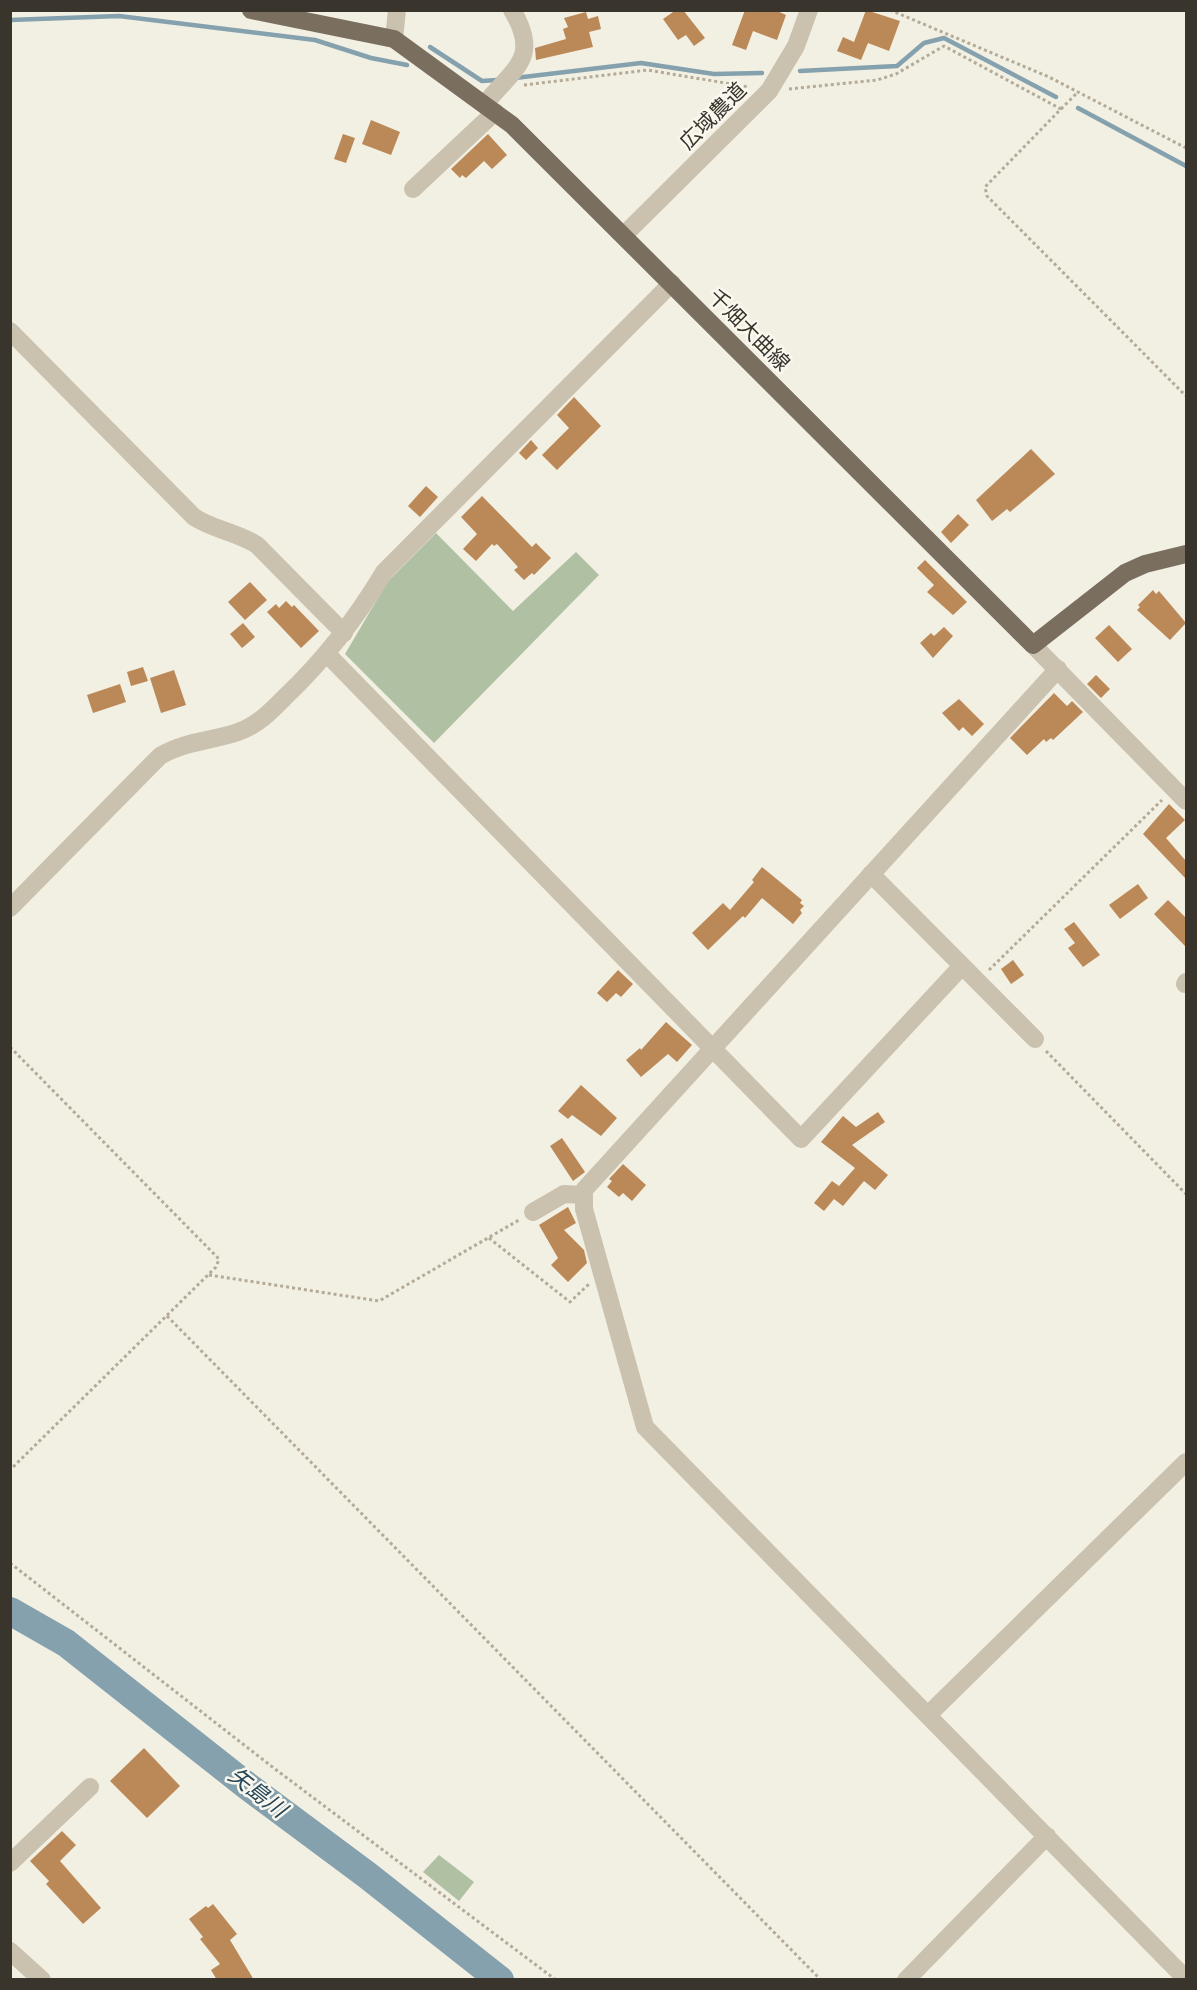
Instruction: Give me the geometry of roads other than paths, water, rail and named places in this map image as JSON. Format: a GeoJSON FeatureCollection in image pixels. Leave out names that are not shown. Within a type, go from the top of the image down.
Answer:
{"type":"FeatureCollection","features":[{"type":"Feature","properties":{"kind":"main road","name":"千畑大曲線"},"geometry":{"type":"LineString","coordinates":[[250,10],[394,39],[512,125],[1033,645]]}},
{"type":"Feature","properties":{"kind":"main road"},"geometry":{"type":"LineString","coordinates":[[1033,645],[1125,573],[1145,564],[1186,554]]}},
{"type":"Feature","properties":{"kind":"street"},"geometry":{"type":"LineString","coordinates":[[394,39],[397,10]]}},
{"type":"Feature","properties":{"kind":"street"},"geometry":{"type":"LineString","coordinates":[[413,189],[490,108],[499,87],[525,55],[525,39],[512,10]]}},
{"type":"Feature","properties":{"kind":"street","name":"広域農道"},"geometry":{"type":"LineString","coordinates":[[624,235],[769,91],[796,46],[809,10]]}},
{"type":"Feature","properties":{"kind":"street"},"geometry":{"type":"LineString","coordinates":[[10,908],[160,756],[177,746],[238,732],[259,722],[327,654],[344,633],[384,572],[672,284]]}},
{"type":"Feature","properties":{"kind":"street"},"geometry":{"type":"LineString","coordinates":[[10,332],[194,518],[207,526],[246,538],[257,544],[344,633]]}},
{"type":"Feature","properties":{"kind":"street"},"geometry":{"type":"LineString","coordinates":[[1033,645],[1180,794]]}},
{"type":"Feature","properties":{"kind":"street"},"geometry":{"type":"LineString","coordinates":[[327,654],[801,1139],[962,966]]}},
{"type":"Feature","properties":{"kind":"street"},"geometry":{"type":"LineString","coordinates":[[1058,669],[584,1190],[584,1209],[645,1427],[1186,1979]]}},
{"type":"Feature","properties":{"kind":"street"},"geometry":{"type":"LineString","coordinates":[[871,874],[1035,1039]]}},
{"type":"Feature","properties":{"kind":"street"},"geometry":{"type":"LineString","coordinates":[[533,1212],[564,1194],[584,1195]]}},
{"type":"Feature","properties":{"kind":"street"},"geometry":{"type":"LineString","coordinates":[[928,1715],[1186,1462]]}},
{"type":"Feature","properties":{"kind":"street"},"geometry":{"type":"LineString","coordinates":[[10,1863],[90,1787]]}},
{"type":"Feature","properties":{"kind":"street"},"geometry":{"type":"LineString","coordinates":[[906,1980],[1047,1836]]}},
{"type":"Feature","properties":{"kind":"street"},"geometry":{"type":"LineString","coordinates":[[10,1951],[42,1980]]}},
{"type":"Feature","properties":{"kind":"waterway"},"geometry":{"type":"LineString","coordinates":[[10,20],[119,16],[315,40],[371,58],[407,65]]}},
{"type":"Feature","properties":{"kind":"waterway"},"geometry":{"type":"LineString","coordinates":[[800,71],[897,66],[924,43],[944,38],[1056,97]]}},
{"type":"Feature","properties":{"kind":"waterway"},"geometry":{"type":"LineString","coordinates":[[430,47],[482,81],[497,80]]}},
{"type":"Feature","properties":{"kind":"waterway"},"geometry":{"type":"LineString","coordinates":[[515,78],[641,63],[714,74],[762,73]]}},
{"type":"Feature","properties":{"kind":"waterway"},"geometry":{"type":"LineString","coordinates":[[1078,108],[1186,166]]}},
{"type":"Feature","properties":{"kind":"waterway","name":"矢島川"},"geometry":{"type":"LineString","coordinates":[[10,1611],[66,1643],[500,1980]]}}]}
